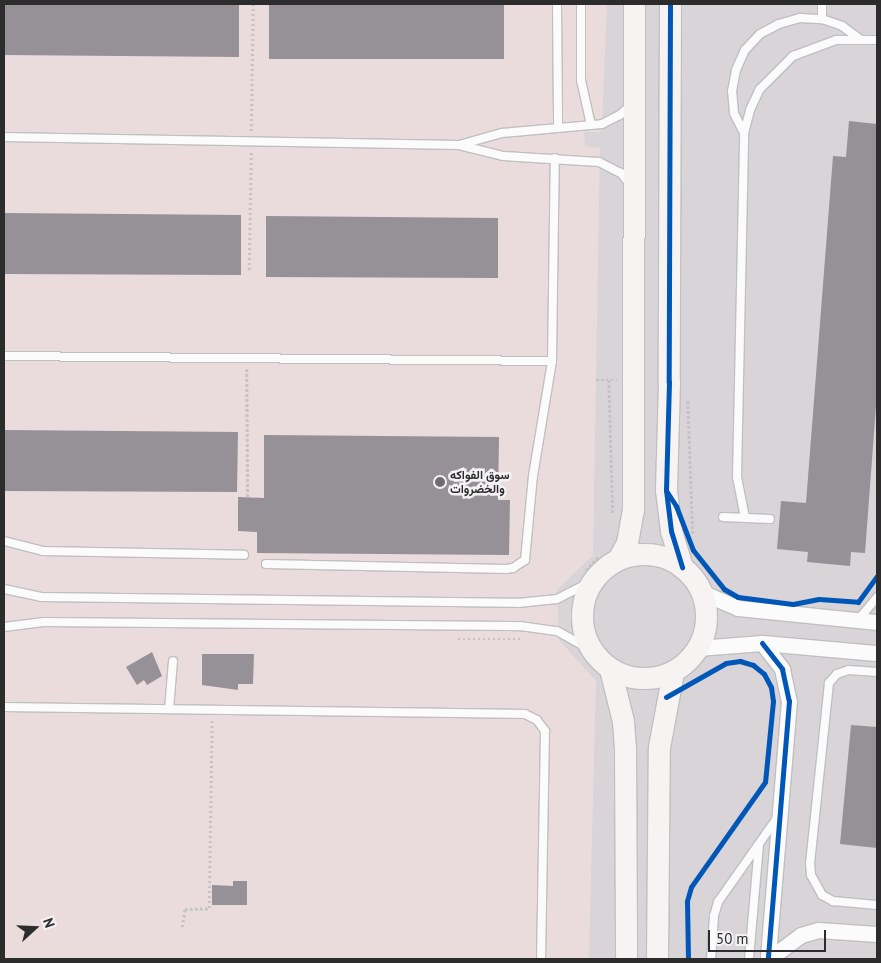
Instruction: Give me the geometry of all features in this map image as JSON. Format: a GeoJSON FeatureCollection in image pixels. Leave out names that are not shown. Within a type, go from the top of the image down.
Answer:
{"type":"FeatureCollection","features":[{"type":"Feature","properties":{"kind":"street"},"geometry":{"type":"LineString","coordinates":[[634,4],[636,100],[634,510],[627,544],[609,557],[587,578],[581,622],[590,649],[610,669],[641,679],[673,672],[698,648],[706,620],[701,592],[682,566],[671,531],[666,490],[669,382],[670,4]]}},
{"type":"Feature","properties":{"kind":"street"},"geometry":{"type":"LineString","coordinates":[[609,557],[651,554],[682,566]]}},
{"type":"Feature","properties":{"kind":"street"},"geometry":{"type":"LineString","coordinates":[[701,592],[738,608],[877,622]]}},
{"type":"Feature","properties":{"kind":"street"},"geometry":{"type":"LineString","coordinates":[[698,648],[762,643],[877,653]]}},
{"type":"Feature","properties":{"kind":"street"},"geometry":{"type":"LineString","coordinates":[[762,643],[782,669],[789,690],[778,816],[769,959]]}},
{"type":"Feature","properties":{"kind":"street"},"geometry":{"type":"LineString","coordinates":[[610,669],[622,712],[625,748],[623,956]]}},
{"type":"Feature","properties":{"kind":"street"},"geometry":{"type":"LineString","coordinates":[[657,959],[659,747],[673,672]]}},
{"type":"Feature","properties":{"kind":"street"},"geometry":{"type":"LineString","coordinates":[[769,959],[801,935],[818,930],[877,934]]}},
{"type":"Feature","properties":{"kind":"lane"},"geometry":{"type":"LineString","coordinates":[[557,4],[558,128]]}},
{"type":"Feature","properties":{"kind":"lane"},"geometry":{"type":"LineString","coordinates":[[581,4],[581,80],[591,125]]}},
{"type":"Feature","properties":{"kind":"lane"},"geometry":{"type":"LineString","coordinates":[[822,4],[822,19]]}},
{"type":"Feature","properties":{"kind":"lane"},"geometry":{"type":"LineString","coordinates":[[744,133],[734,113],[732,91],[736,70],[746,50],[760,34],[779,24],[800,18],[822,19],[842,26],[860,39]]}},
{"type":"Feature","properties":{"kind":"lane"},"geometry":{"type":"LineString","coordinates":[[744,518],[737,477],[744,133],[760,89],[787,61],[814,46],[860,39],[877,40]]}},
{"type":"Feature","properties":{"kind":"lane"},"geometry":{"type":"LineString","coordinates":[[460,145],[502,133],[591,125],[620,115],[636,100]]}},
{"type":"Feature","properties":{"kind":"lane"},"geometry":{"type":"LineString","coordinates":[[4,137],[460,145],[503,156],[555,158],[610,166],[636,191]]}},
{"type":"Feature","properties":{"kind":"lane"},"geometry":{"type":"LineString","coordinates":[[266,564],[506,569],[520,565],[528,553],[533,476],[552,361],[555,158]]}},
{"type":"Feature","properties":{"kind":"lane"},"geometry":{"type":"LineString","coordinates":[[4,356],[552,361]]}},
{"type":"Feature","properties":{"kind":"lane"},"geometry":{"type":"LineString","coordinates":[[722,517],[770,519]]}},
{"type":"Feature","properties":{"kind":"lane"},"geometry":{"type":"LineString","coordinates":[[4,541],[43,551],[244,555]]}},
{"type":"Feature","properties":{"kind":"lane"},"geometry":{"type":"LineString","coordinates":[[4,589],[41,597],[518,603],[557,599],[587,578]]}},
{"type":"Feature","properties":{"kind":"lane"},"geometry":{"type":"LineString","coordinates":[[858,620],[877,597]]}},
{"type":"Feature","properties":{"kind":"lane"},"geometry":{"type":"LineString","coordinates":[[4,627],[44,622],[530,626],[557,631],[590,649]]}},
{"type":"Feature","properties":{"kind":"lane"},"geometry":{"type":"LineString","coordinates":[[169,708],[173,661]]}},
{"type":"Feature","properties":{"kind":"lane"},"geometry":{"type":"LineString","coordinates":[[877,672],[849,670],[837,674],[829,683],[810,863],[810,875],[822,895],[833,901],[877,905]]}},
{"type":"Feature","properties":{"kind":"lane"},"geometry":{"type":"LineString","coordinates":[[4,707],[510,712],[525,714],[537,720],[545,731],[546,745],[541,959]]}},
{"type":"Feature","properties":{"kind":"lane"},"geometry":{"type":"LineString","coordinates":[[711,959],[714,916],[718,902],[778,816]]}},
{"type":"Feature","properties":{"kind":"lane"},"geometry":{"type":"LineString","coordinates":[[749,959],[759,843]]}},
{"type":"Feature","properties":{"kind":"path"},"geometry":{"type":"LineString","coordinates":[[247,358],[248,497]]}},
{"type":"Feature","properties":{"kind":"path"},"geometry":{"type":"LineString","coordinates":[[609,380],[613,523]]}},
{"type":"Feature","properties":{"kind":"path"},"geometry":{"type":"LineString","coordinates":[[688,392],[693,540]]}},
{"type":"Feature","properties":{"kind":"path"},"geometry":{"type":"LineString","coordinates":[[684,529],[691,547]]}},
{"type":"Feature","properties":{"kind":"path"},"geometry":{"type":"LineString","coordinates":[[587,578],[609,557]]}},
{"type":"Feature","properties":{"kind":"path"},"geometry":{"type":"LineString","coordinates":[[454,638],[531,640]]}},
{"type":"Feature","properties":{"kind":"path"},"geometry":{"type":"LineString","coordinates":[[182,927],[185,909],[209,908],[212,709]]}},
{"type":"Feature","properties":{"kind":"shaded area","name":"سوق الفواكه والخضروات"},"geometry":{"type":"Polygon","coordinates":[[[4,4],[877,4],[877,959],[4,959],[4,4]]]}},
{"type":"Feature","properties":{"kind":"shaded area","name":"سوق الفواكه والخضروات"},"geometry":{"type":"Polygon","coordinates":[[[4,4],[607,4],[602,124],[600,132],[584,132],[585,146],[600,148],[593,555],[557,590],[559,640],[596,681],[589,959],[4,959],[4,4]]]}},
{"type":"Feature","properties":{"kind":"building"},"geometry":{"type":"Polygon","coordinates":[[[4,4],[239,4],[239,57],[4,55],[4,4]]]}},
{"type":"Feature","properties":{"kind":"building"},"geometry":{"type":"Polygon","coordinates":[[[269,4],[504,4],[504,59],[269,59],[269,4]]]}},
{"type":"Feature","properties":{"kind":"building"},"geometry":{"type":"Polygon","coordinates":[[[849,121],[877,124],[877,393],[865,553],[851,552],[850,566],[807,562],[808,552],[777,549],[781,501],[806,503],[833,156],[846,157],[849,121]]]}},
{"type":"Feature","properties":{"kind":"building"},"geometry":{"type":"Polygon","coordinates":[[[4,213],[241,215],[241,275],[4,274],[4,213]]]}},
{"type":"Feature","properties":{"kind":"building"},"geometry":{"type":"Polygon","coordinates":[[[266,216],[498,218],[498,278],[266,277],[266,216]]]}},
{"type":"Feature","properties":{"kind":"building"},"geometry":{"type":"Polygon","coordinates":[[[4,430],[238,432],[237,492],[4,491],[4,430]]]}},
{"type":"Feature","properties":{"kind":"building"},"geometry":{"type":"Polygon","coordinates":[[[264,435],[499,437],[498,500],[510,500],[509,555],[257,553],[257,532],[238,531],[238,497],[264,498],[264,435]]]}},
{"type":"Feature","properties":{"kind":"building"},"geometry":{"type":"Polygon","coordinates":[[[152,652],[162,676],[147,685],[144,680],[137,685],[126,667],[152,652]]]}},
{"type":"Feature","properties":{"kind":"building"},"geometry":{"type":"Polygon","coordinates":[[[202,654],[254,654],[253,684],[238,684],[238,690],[202,685],[202,654]]]}},
{"type":"Feature","properties":{"kind":"building"},"geometry":{"type":"Polygon","coordinates":[[[851,725],[877,727],[877,848],[840,844],[851,725]]]}},
{"type":"Feature","properties":{"kind":"building"},"geometry":{"type":"Polygon","coordinates":[[[233,881],[247,881],[247,905],[212,905],[212,885],[233,886],[233,881]]]}},
{"type":"Feature","properties":{"kind":"cycle path"},"geometry":{"type":"LineString","coordinates":[[670,4],[669,382],[666,490],[671,531],[682,567]]}},
{"type":"Feature","properties":{"kind":"cycle path"},"geometry":{"type":"LineString","coordinates":[[667,492],[676,506],[693,550],[724,589],[738,597],[793,604],[819,599],[858,602],[877,576]]}},
{"type":"Feature","properties":{"kind":"cycle path"},"geometry":{"type":"LineString","coordinates":[[762,643],[782,669],[789,701],[768,959]]}},
{"type":"Feature","properties":{"kind":"cycle path"},"geometry":{"type":"LineString","coordinates":[[666,697],[726,663],[740,661],[753,665],[764,674],[771,687],[773,701],[765,782],[691,887],[687,901],[688,959]]}},
{"type":"Feature","properties":{"kind":"place","name":"سوق الفواكه والخضروات"},"geometry":{"type":"Point","coordinates":[440,482]}}]}
